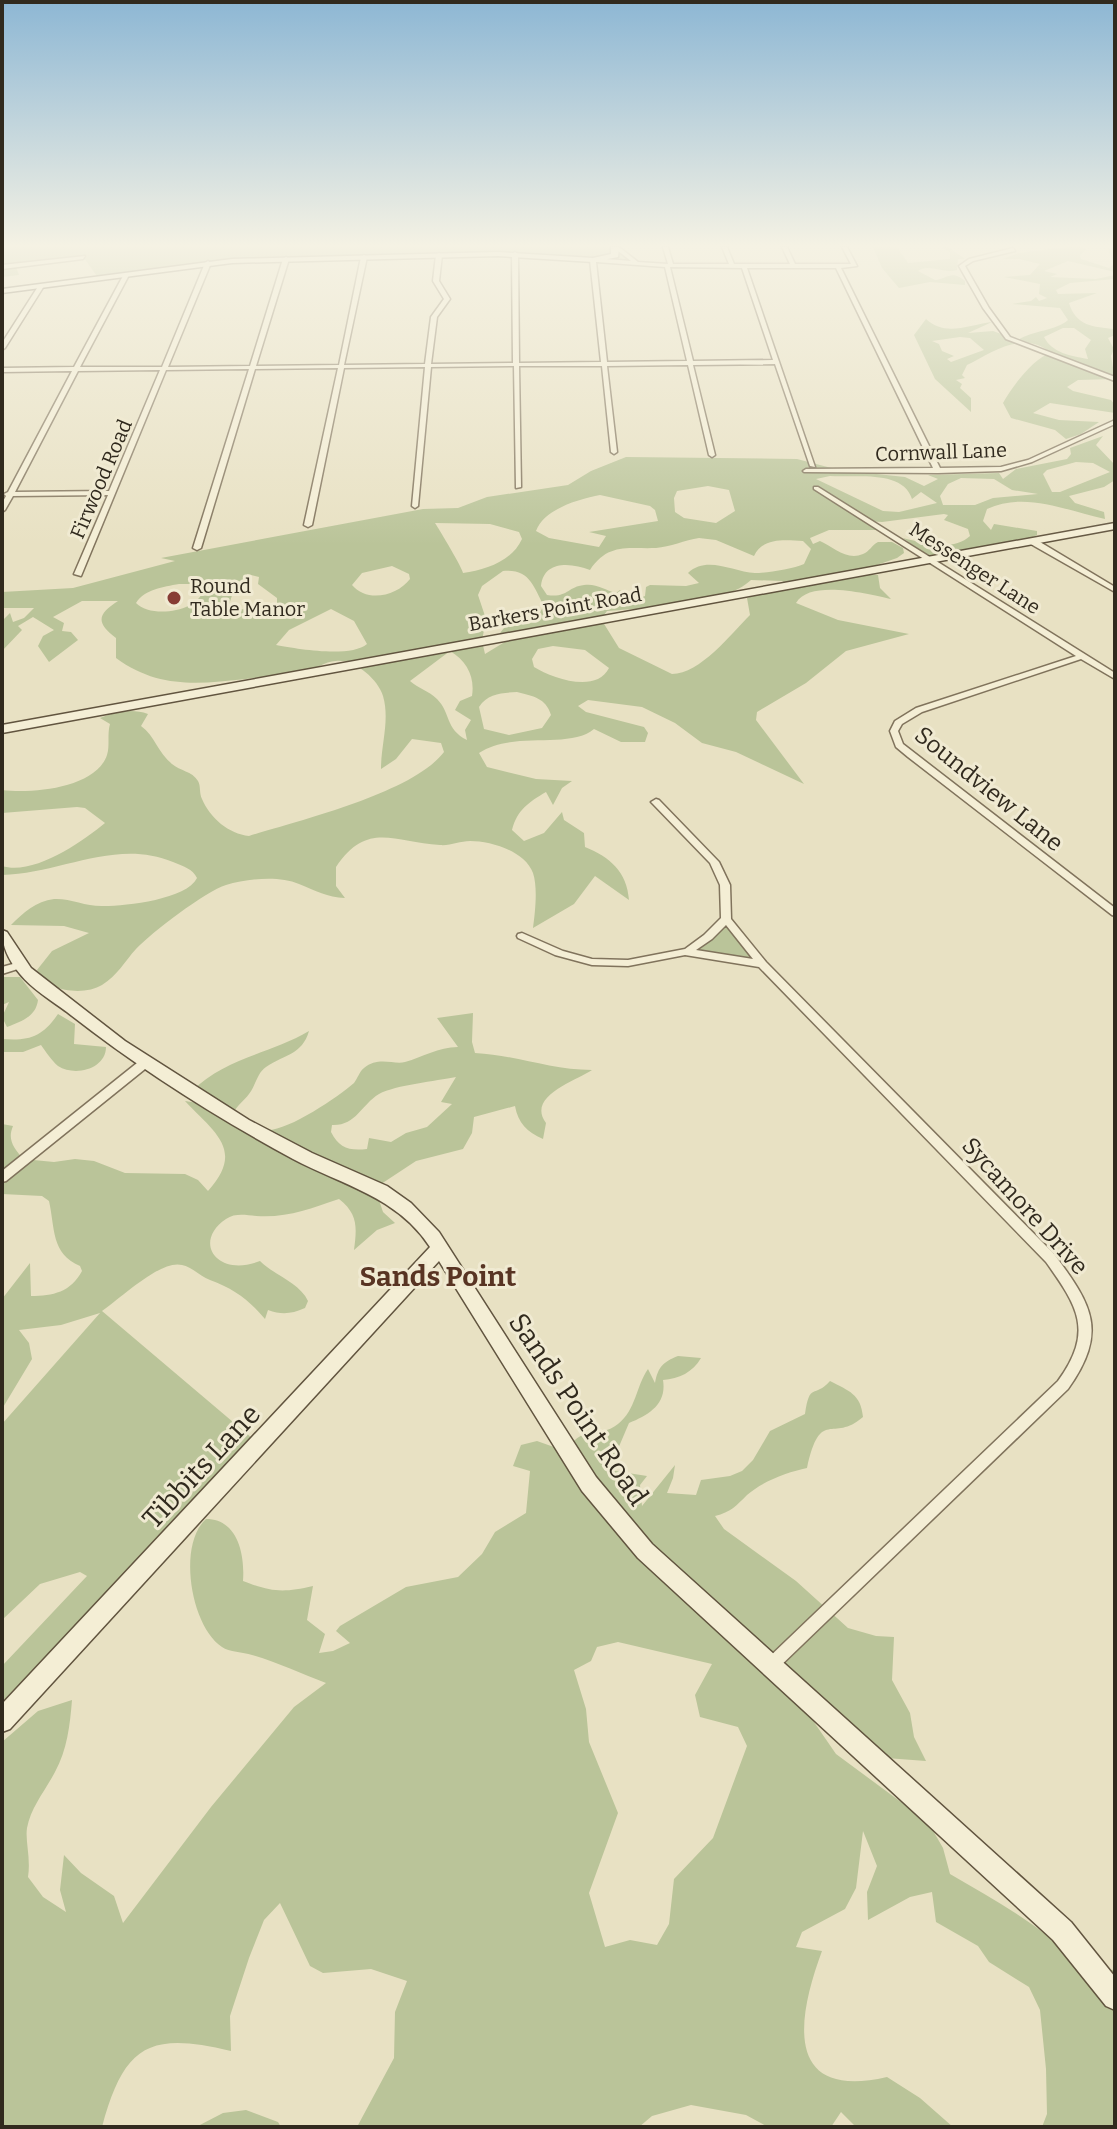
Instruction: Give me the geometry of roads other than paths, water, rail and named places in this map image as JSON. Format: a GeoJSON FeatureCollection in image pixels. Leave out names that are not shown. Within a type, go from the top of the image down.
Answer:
{"type":"FeatureCollection","features":[{"type":"Feature","properties":{"kind":"street"},"geometry":{"type":"LineString","coordinates":[[2,510],[6,494],[88,346]]}},
{"type":"Feature","properties":{"kind":"street","name":"Firwood Road"},"geometry":{"type":"LineString","coordinates":[[78,574],[173,346]]}},
{"type":"Feature","properties":{"kind":"street"},"geometry":{"type":"LineString","coordinates":[[197,548],[259,346]]}},
{"type":"Feature","properties":{"kind":"street"},"geometry":{"type":"LineString","coordinates":[[308,525],[345,346]]}},
{"type":"Feature","properties":{"kind":"street"},"geometry":{"type":"LineString","coordinates":[[415,506],[430,346]]}},
{"type":"Feature","properties":{"kind":"street"},"geometry":{"type":"LineString","coordinates":[[516,346],[518,487]]}},
{"type":"Feature","properties":{"kind":"street"},"geometry":{"type":"LineString","coordinates":[[601,346],[614,452]]}},
{"type":"Feature","properties":{"kind":"street"},"geometry":{"type":"LineString","coordinates":[[686,346],[712,455]]}},
{"type":"Feature","properties":{"kind":"street"},"geometry":{"type":"LineString","coordinates":[[2,370],[777,362],[772,346]]}},
{"type":"Feature","properties":{"kind":"street"},"geometry":{"type":"LineString","coordinates":[[877,346],[938,471]]}},
{"type":"Feature","properties":{"kind":"street"},"geometry":{"type":"LineString","coordinates":[[1033,346],[1115,379]]}},
{"type":"Feature","properties":{"kind":"street","name":"Cornwall Lane"},"geometry":{"type":"LineString","coordinates":[[777,362],[810,468],[990,471],[1016,466],[1115,422]]}},
{"type":"Feature","properties":{"kind":"street","name":"Messenger Lane"},"geometry":{"type":"LineString","coordinates":[[816,488],[1115,677]]}},
{"type":"Feature","properties":{"kind":"street"},"geometry":{"type":"LineString","coordinates":[[6,494],[112,493]]}},
{"type":"Feature","properties":{"kind":"street","name":"Barkers Point Road"},"geometry":{"type":"LineString","coordinates":[[2,729],[1115,526]]}},
{"type":"Feature","properties":{"kind":"street"},"geometry":{"type":"LineString","coordinates":[[1032,541],[1115,590]]}},
{"type":"Feature","properties":{"kind":"street","name":"Soundview Lane"},"geometry":{"type":"LineString","coordinates":[[1083,656],[919,710],[898,723],[894,731],[899,745],[911,755],[1115,913]]}},
{"type":"Feature","properties":{"kind":"street"},"geometry":{"type":"LineString","coordinates":[[656,802],[721,872],[727,897],[726,919],[708,937],[685,952]]}},
{"type":"Feature","properties":{"kind":"street","name":"Sycamore Drive"},"geometry":{"type":"LineString","coordinates":[[726,919],[762,964],[1050,1258],[1075,1291],[1085,1316],[1087,1335],[1083,1355],[1063,1385],[770,1667]]}},
{"type":"Feature","properties":{"kind":"street","name":"Sands Point Road"},"geometry":{"type":"LineString","coordinates":[[2,935],[11,968],[146,1062],[243,1124],[306,1158],[381,1191],[424,1226],[605,1506],[645,1551],[1062,1931],[1115,1997]]}},
{"type":"Feature","properties":{"kind":"street"},"geometry":{"type":"LineString","coordinates":[[522,936],[559,953],[592,962],[628,963],[685,952],[762,964]]}},
{"type":"Feature","properties":{"kind":"street"},"geometry":{"type":"LineString","coordinates":[[2,1178],[146,1062]]}},
{"type":"Feature","properties":{"kind":"street","name":"Tibbits Lane"},"geometry":{"type":"LineString","coordinates":[[2,1721],[440,1248]]}},
{"type":"Feature","properties":{"kind":"place","name":"Round Table Manor"},"geometry":{"type":"Point","coordinates":[174,598]}},
{"type":"Feature","properties":{"kind":"district","name":"Sands Point"},"geometry":{"type":"Point","coordinates":[438,1276]}}]}
